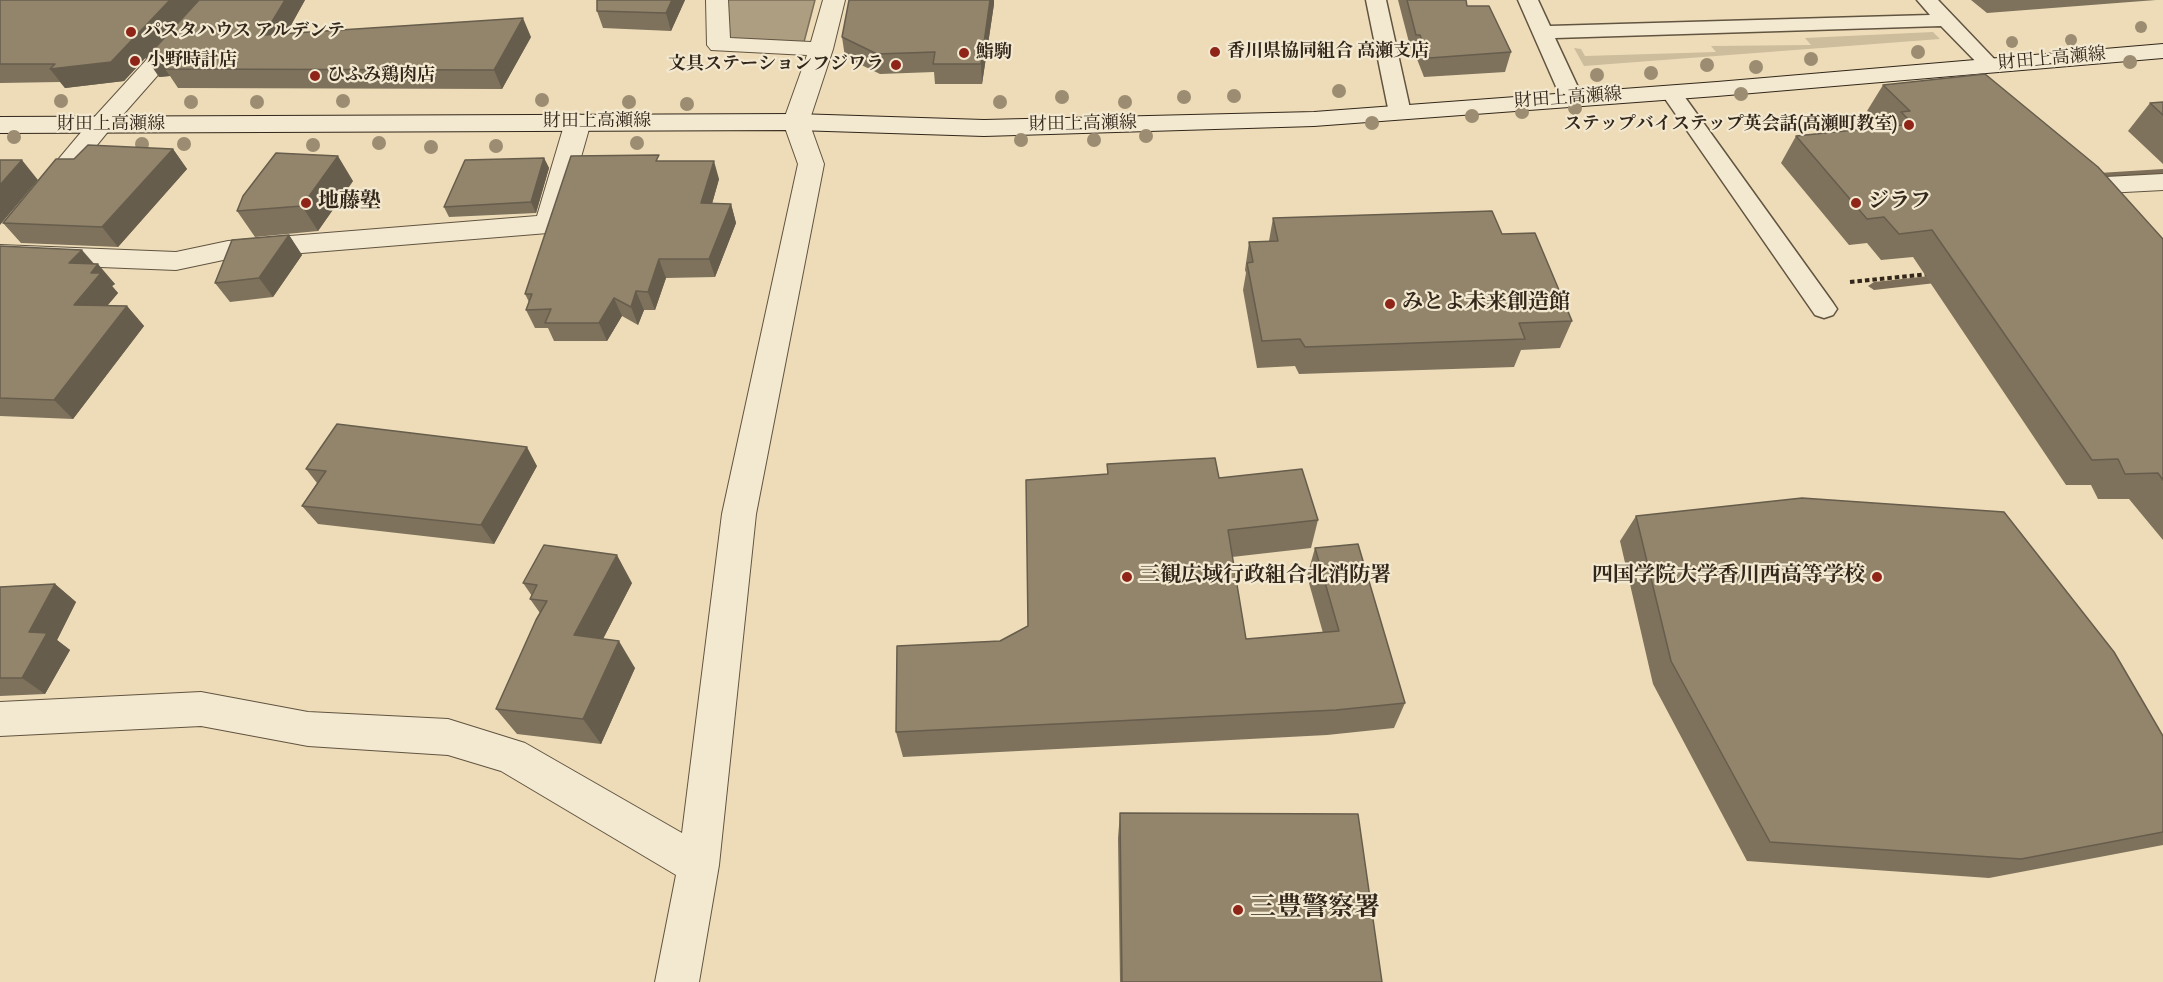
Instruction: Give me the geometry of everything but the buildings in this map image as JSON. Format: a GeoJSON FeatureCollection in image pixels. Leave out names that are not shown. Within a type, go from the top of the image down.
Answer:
{"type":"FeatureCollection","features":[{"type":"Feature","properties":{"kind":"street"},"geometry":{"type":"LineString","coordinates":[[15,228],[101,125],[213,0]]}},
{"type":"Feature","properties":{"kind":"street"},"geometry":{"type":"LineString","coordinates":[[717,0],[719,45],[821,49]]}},
{"type":"Feature","properties":{"kind":"street"},"geometry":{"type":"LineString","coordinates":[[677,982],[698,864],[739,514],[811,164],[796,122],[821,49],[834,0]]}},
{"type":"Feature","properties":{"kind":"street","name":"財田上高瀬線"},"geometry":{"type":"LineString","coordinates":[[0,125],[796,122],[984,128],[1314,119],[1572,98],[1671,93],[2163,51]]}},
{"type":"Feature","properties":{"kind":"street"},"geometry":{"type":"LineString","coordinates":[[1948,70],[1978,95]]}},
{"type":"Feature","properties":{"kind":"street"},"geometry":{"type":"LineString","coordinates":[[0,254],[176,261],[228,250],[548,224],[578,123]]}},
{"type":"Feature","properties":{"kind":"street"},"geometry":{"type":"LineString","coordinates":[[2110,210],[2078,179],[2163,182]]}},
{"type":"Feature","properties":{"kind":"street"},"geometry":{"type":"LineString","coordinates":[[0,719],[201,709],[308,729],[448,737],[511,756],[698,864]]}},
{"type":"Feature","properties":{"kind":"lane"},"geometry":{"type":"LineString","coordinates":[[1376,0],[1400,113]]}},
{"type":"Feature","properties":{"kind":"lane"},"geometry":{"type":"LineString","coordinates":[[1528,0],[1572,98]]}},
{"type":"Feature","properties":{"kind":"lane"},"geometry":{"type":"LineString","coordinates":[[1927,0],[1990,65]]}},
{"type":"Feature","properties":{"kind":"lane"},"geometry":{"type":"LineString","coordinates":[[1543,32],[1946,20]]}},
{"type":"Feature","properties":{"kind":"lane"},"geometry":{"type":"LineString","coordinates":[[1671,93],[1824,309]]}},
{"type":"Feature","properties":{"kind":"path"},"geometry":{"type":"LineString","coordinates":[[1807,287],[1937,273]]}},
{"type":"Feature","properties":{"kind":"shaded area"},"geometry":{"type":"Polygon","coordinates":[[[722,0],[815,0],[804,42],[724,39],[722,0]]]}},
{"type":"Feature","properties":{"kind":"shaded area"},"geometry":{"type":"Polygon","coordinates":[[[1933,32],[1940,39],[1584,66],[1574,48],[1581,49],[1585,56],[1716,52],[1711,46],[1811,45],[1805,38],[1933,32]]]}},
{"type":"Feature","properties":{"kind":"waterway"},"geometry":{"type":"LineString","coordinates":[[2106,185],[2099,177],[2163,173]]}},
{"type":"Feature","properties":{"kind":"waterway"},"geometry":{"type":"LineString","coordinates":[[1874,286],[1948,278]]}},
{"type":"Feature","properties":{"kind":"place","name":"パスタハウス アルデンテ"},"geometry":{"type":"Point","coordinates":[131,32]}},
{"type":"Feature","properties":{"kind":"place","name":"香川県協同組合 高瀬支店"},"geometry":{"type":"Point","coordinates":[1215,52]}},
{"type":"Feature","properties":{"kind":"place","name":"鮨駒"},"geometry":{"type":"Point","coordinates":[964,53]}},
{"type":"Feature","properties":{"kind":"place","name":"小野時計店"},"geometry":{"type":"Point","coordinates":[135,61]}},
{"type":"Feature","properties":{"kind":"place","name":"文具ステーションフジワラ"},"geometry":{"type":"Point","coordinates":[896,65]}},
{"type":"Feature","properties":{"kind":"place","name":"ひふみ鶏肉店"},"geometry":{"type":"Point","coordinates":[315,76]}},
{"type":"Feature","properties":{"kind":"place","name":"ステップバイステップ英会話(高瀬町教室)"},"geometry":{"type":"Point","coordinates":[1909,125]}},
{"type":"Feature","properties":{"kind":"place","name":"地藤塾"},"geometry":{"type":"Point","coordinates":[306,203]}},
{"type":"Feature","properties":{"kind":"place","name":"ジラフ"},"geometry":{"type":"Point","coordinates":[1856,203]}},
{"type":"Feature","properties":{"kind":"place","name":"みとよ未来創造館"},"geometry":{"type":"Point","coordinates":[1390,304]}},
{"type":"Feature","properties":{"kind":"place","name":"三観広域行政組合北消防署"},"geometry":{"type":"Point","coordinates":[1127,577]}},
{"type":"Feature","properties":{"kind":"place","name":"四国学院大学香川西高等学校"},"geometry":{"type":"Point","coordinates":[1877,577]}},
{"type":"Feature","properties":{"kind":"place","name":"三豊警察署"},"geometry":{"type":"Point","coordinates":[1238,910]}}]}
